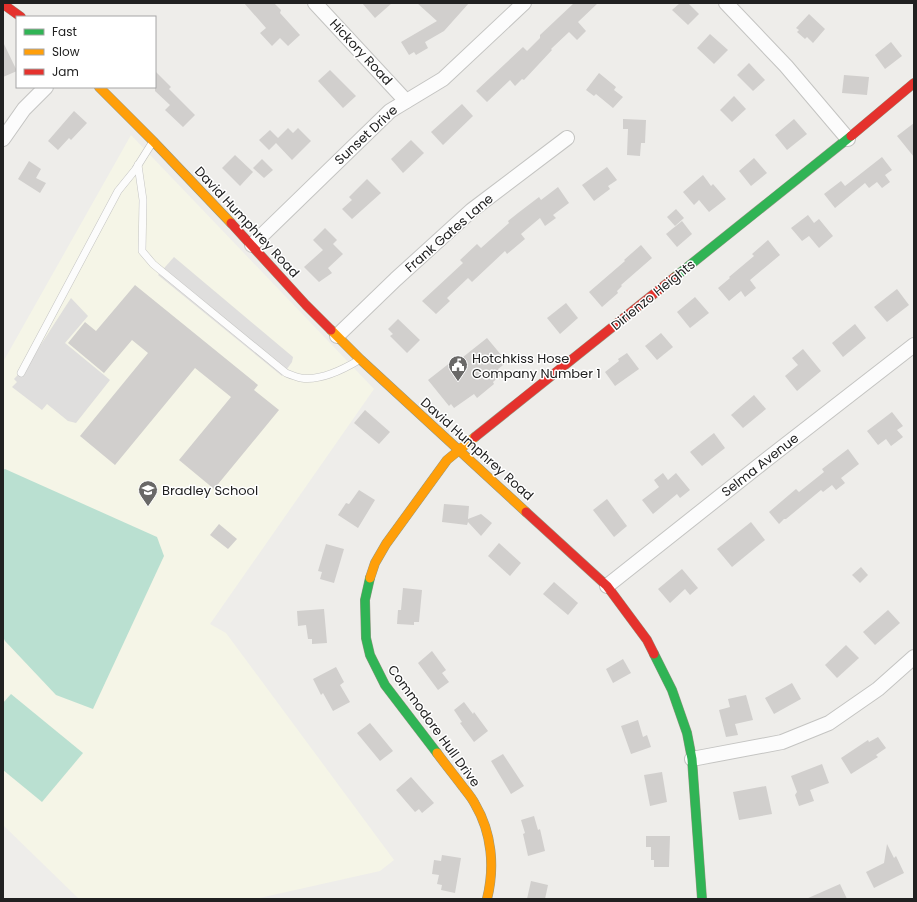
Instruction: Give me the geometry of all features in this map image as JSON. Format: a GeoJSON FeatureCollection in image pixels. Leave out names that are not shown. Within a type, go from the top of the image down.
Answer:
{"type":"FeatureCollection","features":[{"type":"Feature","properties":{"kind":"street","name":"Hickory Road"},"geometry":{"type":"LineString","coordinates":[[315,3],[406,101]]}},
{"type":"Feature","properties":{"kind":"street","name":"Sunset Drive"},"geometry":{"type":"LineString","coordinates":[[252,245],[390,111],[443,79],[524,3]]}},
{"type":"Feature","properties":{"kind":"street"},"geometry":{"type":"LineString","coordinates":[[726,3],[786,66],[848,139]]}},
{"type":"Feature","properties":{"kind":"street"},"geometry":{"type":"LineString","coordinates":[[3,4],[20,16]]}},
{"type":"Feature","properties":{"kind":"street","name":"Dirienzo Heights"},"geometry":{"type":"LineString","coordinates":[[459,451],[848,139],[914,83]]}},
{"type":"Feature","properties":{"kind":"street"},"geometry":{"type":"LineString","coordinates":[[3,139],[24,109],[45,88]]}},
{"type":"Feature","properties":{"kind":"street","name":"David Humphrey Road"},"geometry":{"type":"LineString","coordinates":[[100,88],[153,141],[252,245],[306,305],[360,359],[607,586],[646,640],[672,690],[687,733],[692,759],[702,899]]}},
{"type":"Feature","properties":{"kind":"street","name":"Frank Gates Lane"},"geometry":{"type":"LineString","coordinates":[[337,336],[396,279],[472,210],[568,138]]}},
{"type":"Feature","properties":{"kind":"street","name":"Selma Avenue"},"geometry":{"type":"LineString","coordinates":[[607,586],[914,345]]}},
{"type":"Feature","properties":{"kind":"street","name":"Commodore Hull Drive"},"geometry":{"type":"LineString","coordinates":[[459,451],[447,460],[386,544],[375,563],[368,583],[365,600],[366,638],[370,655],[385,685],[475,804],[484,820],[492,856],[491,884],[486,899]]}},
{"type":"Feature","properties":{"kind":"street"},"geometry":{"type":"LineString","coordinates":[[692,759],[782,742],[829,723],[878,689],[914,656]]}},
{"type":"Feature","properties":{"kind":"lane"},"geometry":{"type":"LineString","coordinates":[[21,373],[118,191],[138,165],[153,141]]}},
{"type":"Feature","properties":{"kind":"lane"},"geometry":{"type":"LineString","coordinates":[[138,165],[143,200],[142,250],[153,264],[286,373],[302,378],[320,376],[343,369],[360,359]]}},
{"type":"Feature","properties":{"kind":"shaded area","name":"Bradley School"},"geometry":{"type":"Polygon","coordinates":[[[131,135],[374,389],[210,624],[226,633],[394,860],[380,871],[255,899],[79,899],[3,825],[3,362],[131,135]]]}},
{"type":"Feature","properties":{"kind":"shaded area"},"geometry":{"type":"Polygon","coordinates":[[[174,257],[293,357],[292,362],[282,376],[158,275],[174,257]]]}},
{"type":"Feature","properties":{"kind":"shaded area"},"geometry":{"type":"Polygon","coordinates":[[[71,298],[88,316],[65,343],[110,380],[76,423],[68,421],[47,404],[42,410],[12,387],[17,382],[14,379],[29,363],[71,298]]]}},
{"type":"Feature","properties":{"kind":"green space"},"geometry":{"type":"Polygon","coordinates":[[[5,469],[157,537],[164,556],[93,709],[56,695],[5,641],[3,637],[3,470],[5,469]]]}},
{"type":"Feature","properties":{"kind":"green space"},"geometry":{"type":"Polygon","coordinates":[[[11,694],[83,753],[42,802],[3,770],[3,703],[11,694]]]}},
{"type":"Feature","properties":{"kind":"building"},"geometry":{"type":"Polygon","coordinates":[[[244,3],[274,3],[281,10],[280,13],[300,35],[288,46],[280,38],[272,46],[260,33],[266,28],[244,3]]]}},
{"type":"Feature","properties":{"kind":"building"},"geometry":{"type":"Polygon","coordinates":[[[362,3],[392,3],[375,18],[362,3]]]}},
{"type":"Feature","properties":{"kind":"building"},"geometry":{"type":"Polygon","coordinates":[[[417,3],[469,3],[444,31],[425,42],[428,48],[416,55],[414,52],[409,55],[401,42],[437,21],[417,3]]]}},
{"type":"Feature","properties":{"kind":"building"},"geometry":{"type":"Polygon","coordinates":[[[574,3],[598,3],[578,22],[586,31],[577,40],[569,32],[551,49],[552,50],[524,80],[522,79],[515,86],[510,80],[487,102],[476,91],[523,47],[527,51],[540,38],[540,35],[574,3]]]}},
{"type":"Feature","properties":{"kind":"building"},"geometry":{"type":"Polygon","coordinates":[[[680,3],[688,3],[699,14],[688,25],[672,10],[680,3]]]}},
{"type":"Feature","properties":{"kind":"building"},"geometry":{"type":"Polygon","coordinates":[[[809,14],[825,29],[813,43],[807,37],[805,39],[797,32],[799,30],[796,28],[809,14]]]}},
{"type":"Feature","properties":{"kind":"building"},"geometry":{"type":"Polygon","coordinates":[[[710,34],[728,50],[714,64],[697,48],[710,34]]]}},
{"type":"Feature","properties":{"kind":"building"},"geometry":{"type":"Polygon","coordinates":[[[3,42],[16,71],[3,77],[3,42]]]}},
{"type":"Feature","properties":{"kind":"building"},"geometry":{"type":"Polygon","coordinates":[[[891,42],[902,56],[885,69],[875,55],[891,42]]]}},
{"type":"Feature","properties":{"kind":"building"},"geometry":{"type":"Polygon","coordinates":[[[749,63],[765,80],[753,91],[737,75],[749,63]]]}},
{"type":"Feature","properties":{"kind":"building"},"geometry":{"type":"Polygon","coordinates":[[[330,70],[356,96],[343,108],[318,81],[330,70]]]}},
{"type":"Feature","properties":{"kind":"building"},"geometry":{"type":"Polygon","coordinates":[[[156,72],[171,87],[169,89],[195,115],[183,127],[165,110],[170,105],[155,91],[156,72]]]}},
{"type":"Feature","properties":{"kind":"building"},"geometry":{"type":"Polygon","coordinates":[[[599,73],[616,87],[614,90],[623,97],[613,108],[596,94],[594,96],[586,90],[599,73]]]}},
{"type":"Feature","properties":{"kind":"building"},"geometry":{"type":"Polygon","coordinates":[[[844,75],[869,77],[867,95],[842,93],[844,75]]]}},
{"type":"Feature","properties":{"kind":"building"},"geometry":{"type":"Polygon","coordinates":[[[734,96],[746,109],[732,122],[720,110],[734,96]]]}},
{"type":"Feature","properties":{"kind":"building"},"geometry":{"type":"Polygon","coordinates":[[[462,104],[473,116],[443,145],[431,132],[462,104]]]}},
{"type":"Feature","properties":{"kind":"building"},"geometry":{"type":"Polygon","coordinates":[[[74,111],[87,123],[71,140],[69,138],[58,150],[48,141],[74,111]]]}},
{"type":"Feature","properties":{"kind":"building"},"geometry":{"type":"Polygon","coordinates":[[[623,119],[646,120],[645,143],[641,143],[640,156],[627,155],[628,129],[623,129],[623,119]]]}},
{"type":"Feature","properties":{"kind":"building"},"geometry":{"type":"Polygon","coordinates":[[[794,119],[807,134],[787,150],[775,135],[794,119]]]}},
{"type":"Feature","properties":{"kind":"building"},"geometry":{"type":"Polygon","coordinates":[[[914,123],[914,157],[897,136],[914,123]]]}},
{"type":"Feature","properties":{"kind":"building"},"geometry":{"type":"Polygon","coordinates":[[[288,128],[293,133],[298,128],[311,141],[292,160],[276,143],[269,150],[259,140],[270,130],[278,138],[288,128]]]}},
{"type":"Feature","properties":{"kind":"building"},"geometry":{"type":"Polygon","coordinates":[[[411,140],[424,153],[403,173],[391,159],[411,140]]]}},
{"type":"Feature","properties":{"kind":"building"},"geometry":{"type":"Polygon","coordinates":[[[235,155],[253,172],[240,186],[222,168],[235,155]]]}},
{"type":"Feature","properties":{"kind":"building"},"geometry":{"type":"Polygon","coordinates":[[[882,157],[892,170],[885,175],[890,182],[882,188],[877,182],[869,188],[865,183],[835,208],[824,194],[841,181],[845,186],[882,157]]]}},
{"type":"Feature","properties":{"kind":"building"},"geometry":{"type":"Polygon","coordinates":[[[754,158],[767,173],[751,186],[739,171],[754,158]]]}},
{"type":"Feature","properties":{"kind":"building"},"geometry":{"type":"Polygon","coordinates":[[[262,159],[273,170],[264,178],[253,168],[262,159]]]}},
{"type":"Feature","properties":{"kind":"building"},"geometry":{"type":"Polygon","coordinates":[[[29,161],[41,169],[36,178],[46,183],[40,193],[18,179],[29,161]]]}},
{"type":"Feature","properties":{"kind":"building"},"geometry":{"type":"Polygon","coordinates":[[[607,167],[617,180],[608,186],[610,189],[594,201],[582,185],[607,167]]]}},
{"type":"Feature","properties":{"kind":"building"},"geometry":{"type":"Polygon","coordinates":[[[703,175],[711,186],[713,184],[726,199],[709,212],[699,200],[694,205],[683,192],[703,175]]]}},
{"type":"Feature","properties":{"kind":"building"},"geometry":{"type":"Polygon","coordinates":[[[367,179],[381,193],[352,219],[342,209],[352,200],[349,197],[367,179]]]}},
{"type":"Feature","properties":{"kind":"building"},"geometry":{"type":"Polygon","coordinates":[[[558,187],[569,203],[553,215],[556,218],[545,226],[540,218],[521,234],[525,239],[507,254],[505,251],[472,282],[468,278],[447,298],[450,301],[436,314],[422,301],[463,263],[460,260],[477,244],[481,248],[518,213],[539,197],[541,200],[558,187]]]}},
{"type":"Feature","properties":{"kind":"building"},"geometry":{"type":"Polygon","coordinates":[[[676,209],[684,218],[675,226],[667,217],[676,209]]]}},
{"type":"Feature","properties":{"kind":"building"},"geometry":{"type":"Polygon","coordinates":[[[808,215],[814,223],[819,219],[833,236],[819,248],[809,236],[802,241],[791,228],[808,215]]]}},
{"type":"Feature","properties":{"kind":"building"},"geometry":{"type":"Polygon","coordinates":[[[682,221],[692,234],[677,247],[666,234],[682,221]]]}},
{"type":"Feature","properties":{"kind":"building"},"geometry":{"type":"Polygon","coordinates":[[[325,228],[337,240],[333,244],[343,254],[328,268],[332,273],[319,282],[304,267],[323,250],[313,240],[325,228]]]}},
{"type":"Feature","properties":{"kind":"building"},"geometry":{"type":"Polygon","coordinates":[[[768,240],[780,255],[750,280],[756,288],[745,297],[741,291],[729,301],[718,288],[754,256],[752,254],[768,240]]]}},
{"type":"Feature","properties":{"kind":"building"},"geometry":{"type":"Polygon","coordinates":[[[641,245],[652,258],[621,285],[622,286],[617,291],[618,293],[602,307],[589,292],[641,245]]]}},
{"type":"Feature","properties":{"kind":"building"},"geometry":{"type":"Polygon","coordinates":[[[135,285],[258,385],[254,390],[279,410],[214,489],[179,460],[231,397],[195,368],[115,465],[80,436],[148,353],[132,340],[104,373],[68,343],[85,322],[96,331],[135,285]]]}},
{"type":"Feature","properties":{"kind":"building"},"geometry":{"type":"Polygon","coordinates":[[[897,289],[909,305],[887,322],[874,307],[897,289]]]}},
{"type":"Feature","properties":{"kind":"building"},"geometry":{"type":"Polygon","coordinates":[[[695,297],[709,313],[690,328],[677,312],[695,297]]]}},
{"type":"Feature","properties":{"kind":"building"},"geometry":{"type":"Polygon","coordinates":[[[566,303],[578,318],[560,334],[547,318],[566,303]]]}},
{"type":"Feature","properties":{"kind":"building"},"geometry":{"type":"Polygon","coordinates":[[[398,319],[420,340],[407,353],[390,336],[393,334],[388,329],[398,319]]]}},
{"type":"Feature","properties":{"kind":"building"},"geometry":{"type":"Polygon","coordinates":[[[855,324],[866,338],[843,357],[832,343],[855,324]]]}},
{"type":"Feature","properties":{"kind":"building"},"geometry":{"type":"Polygon","coordinates":[[[661,333],[673,347],[657,360],[645,346],[661,333]]]}},
{"type":"Feature","properties":{"kind":"building"},"geometry":{"type":"Polygon","coordinates":[[[487,338],[507,362],[498,369],[502,374],[493,382],[494,384],[477,398],[474,394],[454,408],[451,404],[449,406],[428,380],[451,362],[453,365],[487,338]]]}},
{"type":"Feature","properties":{"kind":"building"},"geometry":{"type":"Polygon","coordinates":[[[803,349],[821,371],[797,391],[785,376],[798,365],[792,358],[803,349]]]}},
{"type":"Feature","properties":{"kind":"building"},"geometry":{"type":"Polygon","coordinates":[[[627,353],[639,369],[615,386],[605,372],[619,361],[618,359],[627,353]]]}},
{"type":"Feature","properties":{"kind":"building"},"geometry":{"type":"Polygon","coordinates":[[[754,395],[766,409],[743,428],[731,415],[754,395]]]}},
{"type":"Feature","properties":{"kind":"building"},"geometry":{"type":"Polygon","coordinates":[[[365,410],[390,432],[379,444],[354,423],[365,410]]]}},
{"type":"Feature","properties":{"kind":"building"},"geometry":{"type":"Polygon","coordinates":[[[892,412],[903,426],[897,430],[903,437],[891,446],[886,439],[878,445],[867,431],[892,412]]]}},
{"type":"Feature","properties":{"kind":"building"},"geometry":{"type":"Polygon","coordinates":[[[714,433],[725,448],[702,466],[690,452],[714,433]]]}},
{"type":"Feature","properties":{"kind":"building"},"geometry":{"type":"Polygon","coordinates":[[[848,449],[859,464],[841,478],[845,483],[836,490],[832,485],[823,492],[821,490],[779,524],[769,512],[796,489],[799,492],[824,472],[822,469],[848,449]]]}},
{"type":"Feature","properties":{"kind":"building"},"geometry":{"type":"Polygon","coordinates":[[[663,473],[668,480],[676,473],[690,490],[680,498],[677,494],[653,514],[642,500],[659,487],[654,480],[663,473]]]}},
{"type":"Feature","properties":{"kind":"building"},"geometry":{"type":"Polygon","coordinates":[[[359,490],[375,500],[358,528],[338,515],[346,503],[349,504],[359,490]]]}},
{"type":"Feature","properties":{"kind":"building"},"geometry":{"type":"Polygon","coordinates":[[[607,499],[627,526],[614,537],[593,510],[607,499]]]}},
{"type":"Feature","properties":{"kind":"building"},"geometry":{"type":"Polygon","coordinates":[[[444,504],[469,506],[468,519],[481,514],[492,523],[481,536],[468,522],[467,525],[442,522],[444,504]]]}},
{"type":"Feature","properties":{"kind":"building"},"geometry":{"type":"Polygon","coordinates":[[[751,522],[765,540],[732,567],[717,549],[751,522]]]}},
{"type":"Feature","properties":{"kind":"building"},"geometry":{"type":"Polygon","coordinates":[[[219,524],[237,539],[228,549],[210,535],[219,524]]]}},
{"type":"Feature","properties":{"kind":"building"},"geometry":{"type":"Polygon","coordinates":[[[499,543],[521,563],[510,576],[488,556],[499,543]]]}},
{"type":"Feature","properties":{"kind":"building"},"geometry":{"type":"Polygon","coordinates":[[[326,544],[344,549],[334,583],[320,579],[322,572],[318,571],[326,544]]]}},
{"type":"Feature","properties":{"kind":"building"},"geometry":{"type":"Polygon","coordinates":[[[861,567],[868,575],[860,583],[852,575],[861,567]]]}},
{"type":"Feature","properties":{"kind":"building"},"geometry":{"type":"Polygon","coordinates":[[[682,569],[698,588],[690,595],[685,589],[670,603],[658,589],[682,569]]]}},
{"type":"Feature","properties":{"kind":"building"},"geometry":{"type":"Polygon","coordinates":[[[554,582],[578,603],[568,615],[543,594],[554,582]]]}},
{"type":"Feature","properties":{"kind":"building"},"geometry":{"type":"Polygon","coordinates":[[[403,588],[422,590],[419,622],[414,622],[414,625],[397,624],[398,610],[401,610],[403,588]]]}},
{"type":"Feature","properties":{"kind":"building"},"geometry":{"type":"Polygon","coordinates":[[[324,609],[327,643],[312,644],[312,639],[308,639],[306,625],[298,626],[297,611],[324,609]]]}},
{"type":"Feature","properties":{"kind":"building"},"geometry":{"type":"Polygon","coordinates":[[[888,610],[900,623],[875,645],[863,632],[888,610]]]}},
{"type":"Feature","properties":{"kind":"building"},"geometry":{"type":"Polygon","coordinates":[[[846,645],[859,658],[837,678],[825,665],[846,645]]]}},
{"type":"Feature","properties":{"kind":"building"},"geometry":{"type":"Polygon","coordinates":[[[432,651],[446,670],[442,673],[449,682],[438,690],[418,663],[432,651]]]}},
{"type":"Feature","properties":{"kind":"building"},"geometry":{"type":"Polygon","coordinates":[[[623,659],[631,673],[613,683],[606,669],[623,659]]]}},
{"type":"Feature","properties":{"kind":"building"},"geometry":{"type":"Polygon","coordinates":[[[336,667],[344,682],[340,685],[350,702],[333,711],[323,693],[321,695],[313,679],[336,667]]]}},
{"type":"Feature","properties":{"kind":"building"},"geometry":{"type":"Polygon","coordinates":[[[792,683],[801,699],[774,714],[765,698],[792,683]]]}},
{"type":"Feature","properties":{"kind":"building"},"geometry":{"type":"Polygon","coordinates":[[[746,695],[753,720],[735,724],[738,735],[726,737],[719,710],[730,707],[728,699],[746,695]]]}},
{"type":"Feature","properties":{"kind":"building"},"geometry":{"type":"Polygon","coordinates":[[[464,702],[473,714],[474,712],[488,731],[474,742],[460,723],[462,722],[454,710],[464,702]]]}},
{"type":"Feature","properties":{"kind":"building"},"geometry":{"type":"Polygon","coordinates":[[[638,720],[643,737],[647,735],[651,747],[631,754],[621,726],[638,720]]]}},
{"type":"Feature","properties":{"kind":"building"},"geometry":{"type":"Polygon","coordinates":[[[370,723],[393,751],[380,761],[357,733],[370,723]]]}},
{"type":"Feature","properties":{"kind":"building"},"geometry":{"type":"Polygon","coordinates":[[[878,737],[886,748],[876,755],[878,757],[851,774],[841,758],[868,740],[869,742],[878,737]]]}},
{"type":"Feature","properties":{"kind":"building"},"geometry":{"type":"Polygon","coordinates":[[[503,754],[524,786],[511,794],[491,761],[503,754]]]}},
{"type":"Feature","properties":{"kind":"building"},"geometry":{"type":"Polygon","coordinates":[[[822,764],[829,783],[810,790],[814,801],[799,806],[795,795],[797,792],[791,776],[822,764]]]}},
{"type":"Feature","properties":{"kind":"building"},"geometry":{"type":"Polygon","coordinates":[[[662,772],[667,802],[650,806],[644,775],[662,772]]]}},
{"type":"Feature","properties":{"kind":"building"},"geometry":{"type":"Polygon","coordinates":[[[411,777],[434,803],[422,813],[419,809],[415,812],[396,790],[411,777]]]}},
{"type":"Feature","properties":{"kind":"building"},"geometry":{"type":"Polygon","coordinates":[[[766,786],[772,814],[739,820],[733,792],[766,786]]]}},
{"type":"Feature","properties":{"kind":"building"},"geometry":{"type":"Polygon","coordinates":[[[534,816],[538,830],[540,829],[545,851],[528,856],[523,834],[525,833],[521,820],[534,816]]]}},
{"type":"Feature","properties":{"kind":"building"},"geometry":{"type":"Polygon","coordinates":[[[646,836],[670,836],[669,867],[654,867],[654,860],[651,860],[651,847],[646,847],[646,836]]]}},
{"type":"Feature","properties":{"kind":"building"},"geometry":{"type":"Polygon","coordinates":[[[887,844],[894,858],[896,856],[904,873],[874,888],[866,872],[884,863],[887,844]]]}},
{"type":"Feature","properties":{"kind":"building"},"geometry":{"type":"Polygon","coordinates":[[[442,855],[461,858],[455,893],[441,890],[442,885],[437,884],[439,875],[432,874],[434,860],[441,861],[442,855]]]}},
{"type":"Feature","properties":{"kind":"building"},"geometry":{"type":"Polygon","coordinates":[[[531,881],[548,885],[545,899],[527,899],[531,881]]]}},
{"type":"Feature","properties":{"kind":"building"},"geometry":{"type":"Polygon","coordinates":[[[840,884],[847,899],[806,899],[840,884]]]}},
{"type":"Feature","properties":{"kind":"traffic: fast"},"geometry":{"type":"LineString","coordinates":[[675,277],[851,136]]}},
{"type":"Feature","properties":{"kind":"traffic: fast"},"geometry":{"type":"LineString","coordinates":[[370,578],[365,600],[366,638],[370,655],[385,685],[437,753]]}},
{"type":"Feature","properties":{"kind":"traffic: fast"},"geometry":{"type":"LineString","coordinates":[[654,654],[672,690],[687,733],[692,759],[702,899]]}},
{"type":"Feature","properties":{"kind":"traffic: slow"},"geometry":{"type":"LineString","coordinates":[[100,88],[231,223]]}},
{"type":"Feature","properties":{"kind":"traffic: slow"},"geometry":{"type":"LineString","coordinates":[[331,330],[360,359],[526,512]]}},
{"type":"Feature","properties":{"kind":"traffic: slow"},"geometry":{"type":"LineString","coordinates":[[370,578],[375,563],[386,544],[447,460],[475,437]]}},
{"type":"Feature","properties":{"kind":"traffic: slow"},"geometry":{"type":"LineString","coordinates":[[437,753],[472,800],[481,815],[488,838],[491,863],[491,875],[487,899]]}},
{"type":"Feature","properties":{"kind":"traffic: jam"},"geometry":{"type":"LineString","coordinates":[[3,4],[20,16]]}},
{"type":"Feature","properties":{"kind":"traffic: jam"},"geometry":{"type":"LineString","coordinates":[[851,136],[914,83]]}},
{"type":"Feature","properties":{"kind":"traffic: jam"},"geometry":{"type":"LineString","coordinates":[[231,223],[331,330]]}},
{"type":"Feature","properties":{"kind":"traffic: jam"},"geometry":{"type":"LineString","coordinates":[[475,437],[675,277]]}},
{"type":"Feature","properties":{"kind":"traffic: jam"},"geometry":{"type":"LineString","coordinates":[[526,512],[607,586],[647,640],[654,654]]}},
{"type":"Feature","properties":{"kind":"place","name":"Hotchkiss Hose Company Number 1"},"geometry":{"type":"Point","coordinates":[458,382]}},
{"type":"Feature","properties":{"kind":"place","name":"Bradley School"},"geometry":{"type":"Point","coordinates":[148,507]}}]}
